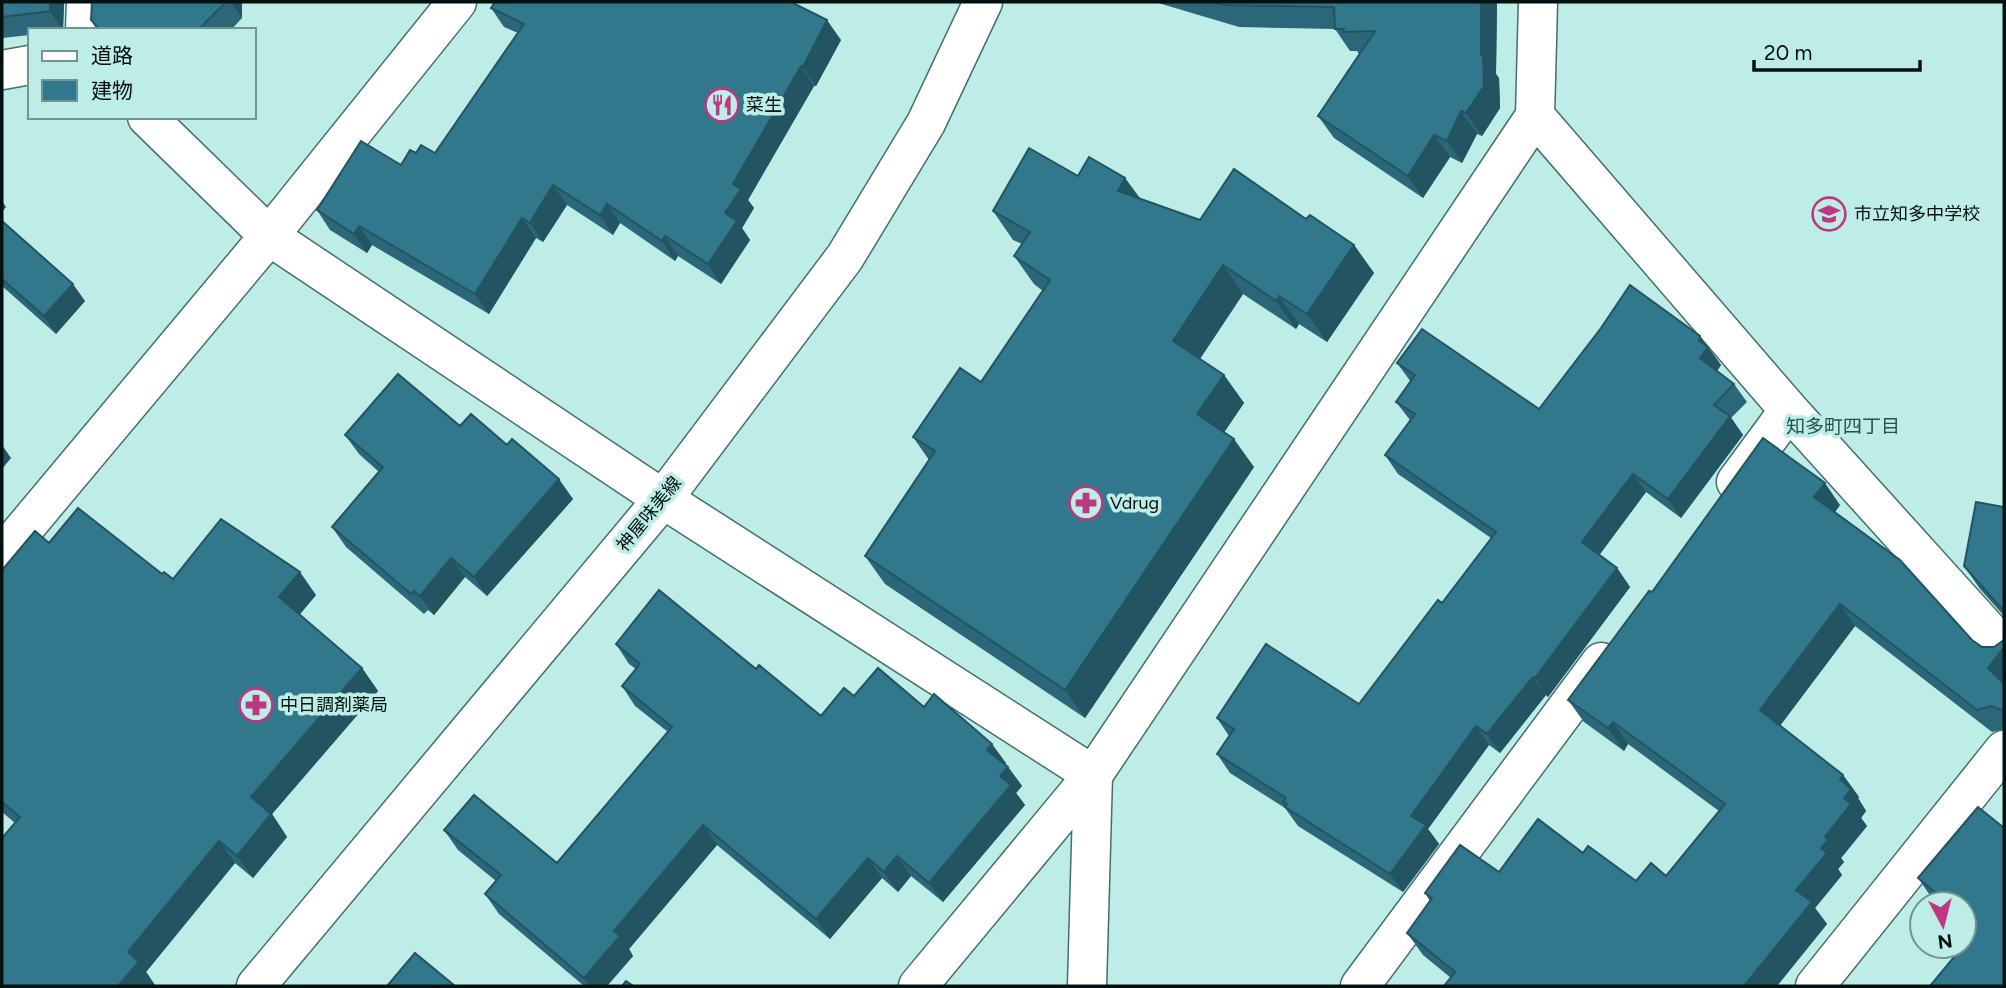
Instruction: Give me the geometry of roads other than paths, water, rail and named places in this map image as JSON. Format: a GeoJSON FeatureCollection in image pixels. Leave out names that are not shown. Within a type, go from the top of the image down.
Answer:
{"type":"FeatureCollection","features":[{"type":"Feature","properties":{"kind":"street"},"geometry":{"type":"LineString","coordinates":[[85,28],[86,2]]}},
{"type":"Feature","properties":{"kind":"street"},"geometry":{"type":"LineString","coordinates":[[2,555],[269,236],[457,2]]}},
{"type":"Feature","properties":{"kind":"street","name":"神屋味美線"},"geometry":{"type":"LineString","coordinates":[[256,986],[663,499],[845,257],[926,123],[982,2]]}},
{"type":"Feature","properties":{"kind":"street"},"geometry":{"type":"LineString","coordinates":[[918,986],[1093,775],[1535,116],[1538,2]]}},
{"type":"Feature","properties":{"kind":"street"},"geometry":{"type":"LineString","coordinates":[[2,69],[28,65]]}},
{"type":"Feature","properties":{"kind":"street"},"geometry":{"type":"LineString","coordinates":[[1535,116],[1789,410],[2004,648]]}},
{"type":"Feature","properties":{"kind":"street"},"geometry":{"type":"LineString","coordinates":[[149,119],[269,236],[663,499],[1093,775]]}},
{"type":"Feature","properties":{"kind":"street"},"geometry":{"type":"LineString","coordinates":[[1715,510],[1789,410]]}},
{"type":"Feature","properties":{"kind":"street"},"geometry":{"type":"LineString","coordinates":[[1360,986],[1624,632]]}},
{"type":"Feature","properties":{"kind":"street"},"geometry":{"type":"LineString","coordinates":[[1815,986],[2004,750]]}},
{"type":"Feature","properties":{"kind":"street"},"geometry":{"type":"LineString","coordinates":[[1087,986],[1093,775]]}},
{"type":"Feature","properties":{"kind":"place","name":"菜生"},"geometry":{"type":"Point","coordinates":[722,105]}},
{"type":"Feature","properties":{"kind":"place","name":"市立知多中学校"},"geometry":{"type":"Point","coordinates":[1829,214]}},
{"type":"Feature","properties":{"kind":"place","name":"Vdrug"},"geometry":{"type":"Point","coordinates":[1086,503]}},
{"type":"Feature","properties":{"kind":"place","name":"中日調剤薬局"},"geometry":{"type":"Point","coordinates":[256,705]}},
{"type":"Feature","properties":{"kind":"district","name":"知多町四丁目"},"geometry":{"type":"Point","coordinates":[1843,426]}}]}
